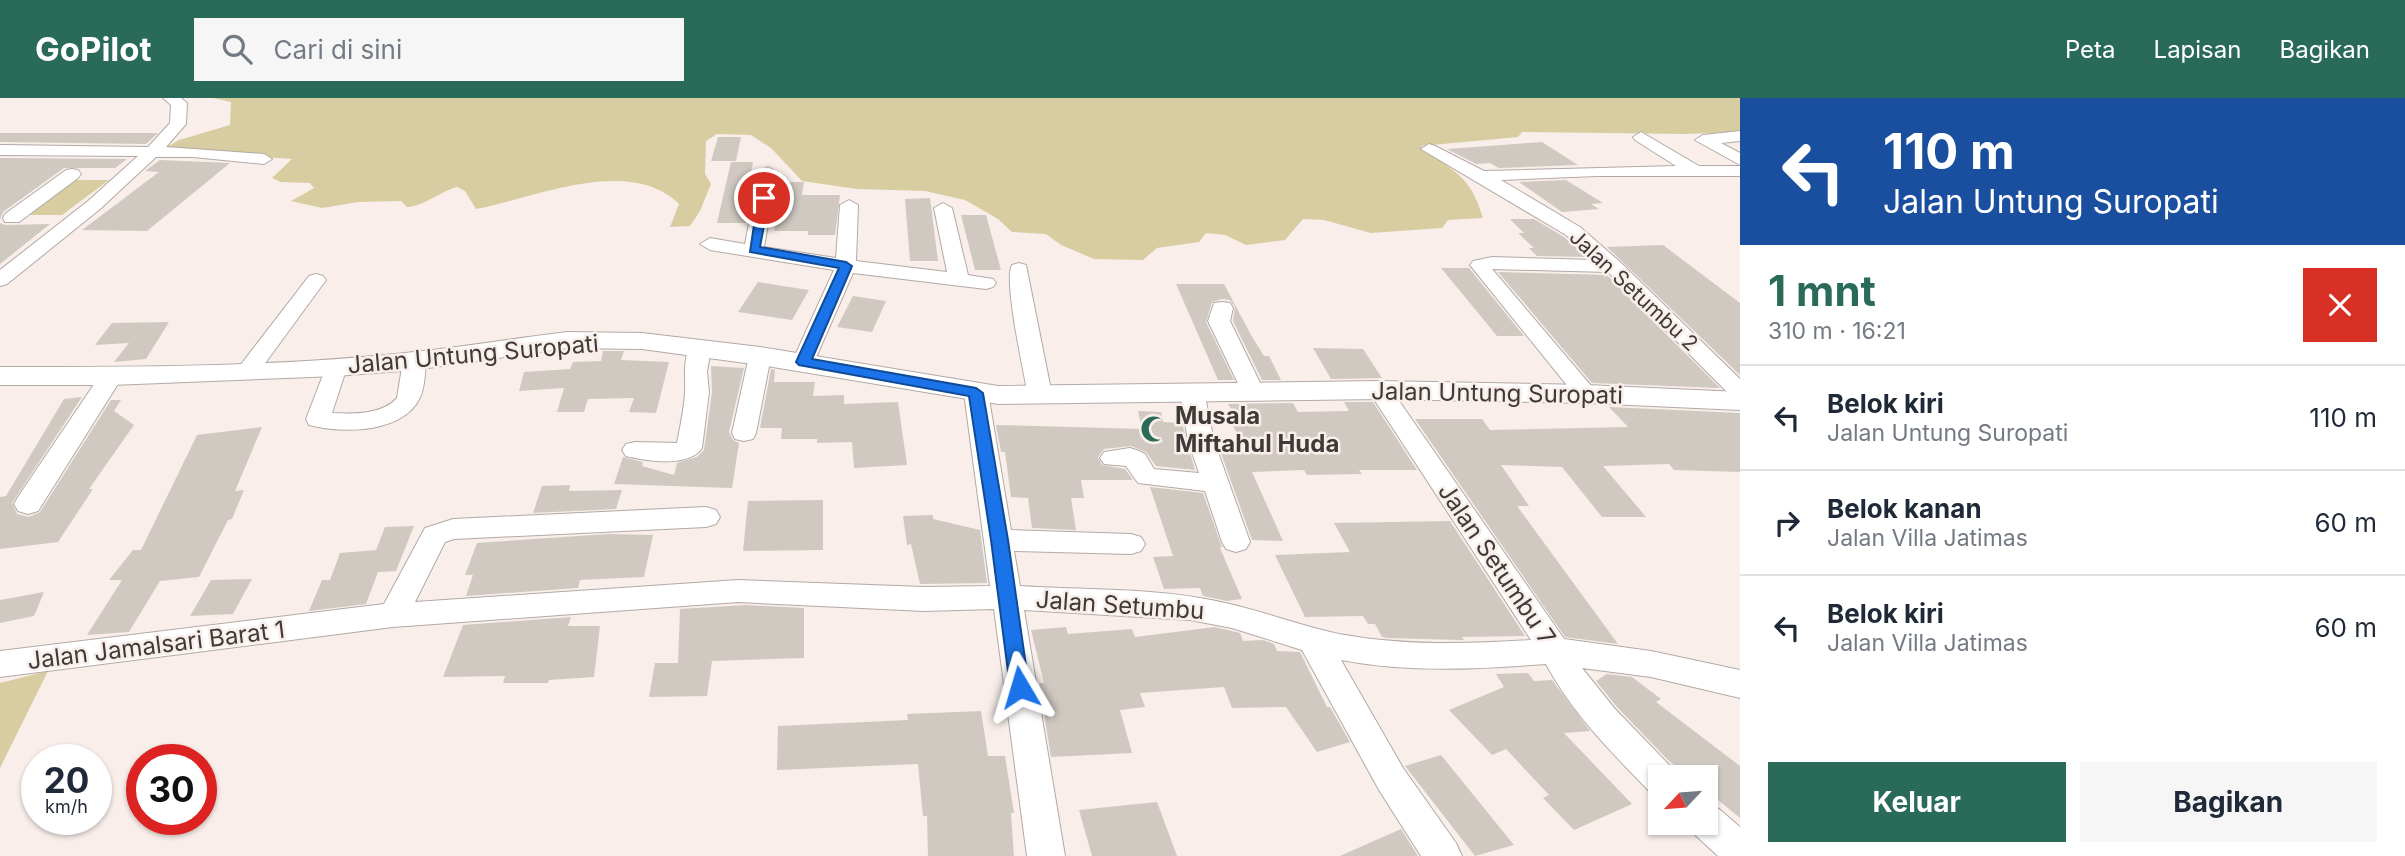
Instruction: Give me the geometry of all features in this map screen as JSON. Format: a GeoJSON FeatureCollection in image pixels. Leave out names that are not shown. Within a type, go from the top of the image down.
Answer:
{"type":"FeatureCollection","features":[{"type":"Feature","properties":{"kind":"main road","name":"Jalan Untung Suropati"},"geometry":{"type":"LineString","coordinates":[[0,376],[247,372],[414,360],[567,340],[642,341],[803,362],[976,393],[1040,396],[1380,390],[1738,400]]}},
{"type":"Feature","properties":{"kind":"street"},"geometry":{"type":"LineString","coordinates":[[0,280],[94,205],[177,124],[179,103],[170,98]]}},
{"type":"Feature","properties":{"kind":"street"},"geometry":{"type":"LineString","coordinates":[[1740,136],[1703,140],[1740,160]]}},
{"type":"Feature","properties":{"kind":"street"},"geometry":{"type":"LineString","coordinates":[[1641,137],[1693,171]]}},
{"type":"Feature","properties":{"kind":"street"},"geometry":{"type":"LineString","coordinates":[[0,149],[150,151],[264,159]]}},
{"type":"Feature","properties":{"kind":"street","name":"Jalan Setumbu 2"},"geometry":{"type":"LineString","coordinates":[[1429,149],[1481,176],[1573,231],[1614,267],[1738,400]]}},
{"type":"Feature","properties":{"kind":"street"},"geometry":{"type":"LineString","coordinates":[[1481,176],[1570,172],[1740,171]]}},
{"type":"Feature","properties":{"kind":"street"},"geometry":{"type":"LineString","coordinates":[[754,250],[768,172]]}},
{"type":"Feature","properties":{"kind":"street"},"geometry":{"type":"LineString","coordinates":[[6,218],[72,174]]}},
{"type":"Feature","properties":{"kind":"street"},"geometry":{"type":"LineString","coordinates":[[803,362],[846,266],[849,205]]}},
{"type":"Feature","properties":{"kind":"street"},"geometry":{"type":"LineString","coordinates":[[943,208],[959,280]]}},
{"type":"Feature","properties":{"kind":"street"},"geometry":{"type":"LineString","coordinates":[[6,218],[72,221]]}},
{"type":"Feature","properties":{"kind":"street"},"geometry":{"type":"LineString","coordinates":[[710,244],[846,266],[986,283]]}},
{"type":"Feature","properties":{"kind":"street"},"geometry":{"type":"LineString","coordinates":[[1586,394],[1480,265],[1492,262],[1614,267]]}},
{"type":"Feature","properties":{"kind":"street"},"geometry":{"type":"LineString","coordinates":[[1019,269],[1020,289],[1040,396]]}},
{"type":"Feature","properties":{"kind":"street"},"geometry":{"type":"LineString","coordinates":[[247,372],[316,280]]}},
{"type":"Feature","properties":{"kind":"street"},"geometry":{"type":"LineString","coordinates":[[1222,308],[1219,321],[1252,391]]}},
{"type":"Feature","properties":{"kind":"street"},"geometry":{"type":"LineString","coordinates":[[635,450],[681,452],[689,448],[697,392],[695,372],[700,348]]}},
{"type":"Feature","properties":{"kind":"street"},"geometry":{"type":"LineString","coordinates":[[744,433],[760,356]]}},
{"type":"Feature","properties":{"kind":"street"},"geometry":{"type":"LineString","coordinates":[[336,367],[318,419],[336,422],[369,419],[399,411],[407,401],[414,360]]}},
{"type":"Feature","properties":{"kind":"street"},"geometry":{"type":"LineString","coordinates":[[28,504],[111,376]]}},
{"type":"Feature","properties":{"kind":"street","name":"Jalan Setumbu 7"},"geometry":{"type":"LineString","coordinates":[[1380,390],[1555,651],[1651,664],[1740,684]]}},
{"type":"Feature","properties":{"kind":"street"},"geometry":{"type":"LineString","coordinates":[[1192,392],[1201,441],[1236,542]]}},
{"type":"Feature","properties":{"kind":"street"},"geometry":{"type":"LineString","coordinates":[[976,393],[1046,856]]}},
{"type":"Feature","properties":{"kind":"street"},"geometry":{"type":"LineString","coordinates":[[1113,458],[1130,457],[1136,460],[1140,471],[1147,477],[1214,483]]}},
{"type":"Feature","properties":{"kind":"street"},"geometry":{"type":"LineString","coordinates":[[393,615],[435,535],[453,529],[706,517]]}},
{"type":"Feature","properties":{"kind":"street"},"geometry":{"type":"LineString","coordinates":[[1000,540],[1131,544]]}},
{"type":"Feature","properties":{"kind":"street","name":"Jalan Setumbu"},"geometry":{"type":"LineString","coordinates":[[393,615],[738,591],[924,599],[1008,597],[1203,610],[1377,653],[1459,656],[1555,651]]}},
{"type":"Feature","properties":{"kind":"street","name":"Jalan Jamalsari Barat 1"},"geometry":{"type":"LineString","coordinates":[[0,664],[393,615]]}},
{"type":"Feature","properties":{"kind":"street"},"geometry":{"type":"LineString","coordinates":[[1312,638],[1391,779],[1443,856]]}},
{"type":"Feature","properties":{"kind":"street"},"geometry":{"type":"LineString","coordinates":[[1555,651],[1563,668],[1648,766]]}},
{"type":"Feature","properties":{"kind":"street"},"geometry":{"type":"LineString","coordinates":[[1718,832],[1740,851]]}},
{"type":"Feature","properties":{"kind":"shaded area"},"geometry":{"type":"Polygon","coordinates":[[[213,98],[1740,98],[1740,132],[1522,132],[1518,137],[1421,146],[1466,182],[1483,218],[1448,220],[1442,228],[1371,233],[1324,220],[1303,219],[1285,240],[1246,245],[1225,235],[1206,233],[1199,242],[1157,248],[1143,260],[1094,259],[1061,245],[1046,234],[1012,232],[998,219],[965,200],[925,191],[857,189],[802,181],[771,148],[751,135],[717,134],[706,141],[705,174],[711,184],[700,211],[690,226],[670,227],[679,204],[658,190],[634,183],[608,181],[581,184],[476,209],[465,191],[457,187],[414,206],[407,207],[401,201],[358,202],[322,208],[291,201],[314,188],[310,183],[281,182],[272,178],[292,159],[264,157],[246,152],[192,151],[167,147],[179,140],[230,125],[231,102],[213,98]]]}},
{"type":"Feature","properties":{"kind":"shaded area"},"geometry":{"type":"Polygon","coordinates":[[[69,180],[109,180],[62,215],[24,215],[69,180]]]}},
{"type":"Feature","properties":{"kind":"shaded area"},"geometry":{"type":"Polygon","coordinates":[[[48,671],[0,768],[0,683],[48,671]]]}},
{"type":"Feature","properties":{"kind":"building"},"geometry":{"type":"Polygon","coordinates":[[[0,133],[158,133],[146,144],[0,142],[0,133]]]}},
{"type":"Feature","properties":{"kind":"building"},"geometry":{"type":"Polygon","coordinates":[[[718,137],[741,137],[736,161],[711,161],[718,137]]]}},
{"type":"Feature","properties":{"kind":"building"},"geometry":{"type":"Polygon","coordinates":[[[1542,142],[1578,165],[1499,168],[1490,163],[1476,164],[1447,149],[1542,142]]]}},
{"type":"Feature","properties":{"kind":"building"},"geometry":{"type":"Polygon","coordinates":[[[0,158],[127,159],[115,168],[64,168],[3,212],[0,220],[0,158]]]}},
{"type":"Feature","properties":{"kind":"building"},"geometry":{"type":"Polygon","coordinates":[[[160,160],[230,163],[147,231],[82,230],[159,172],[145,171],[160,160]]]}},
{"type":"Feature","properties":{"kind":"building"},"geometry":{"type":"Polygon","coordinates":[[[731,162],[753,162],[749,182],[754,182],[746,223],[717,223],[731,162]]]}},
{"type":"Feature","properties":{"kind":"building"},"geometry":{"type":"Polygon","coordinates":[[[1566,180],[1603,203],[1591,204],[1599,209],[1562,212],[1519,182],[1566,180]]]}},
{"type":"Feature","properties":{"kind":"building"},"geometry":{"type":"Polygon","coordinates":[[[778,182],[804,182],[802,195],[840,195],[835,235],[808,235],[808,231],[774,231],[775,223],[771,223],[778,182]]]}},
{"type":"Feature","properties":{"kind":"building"},"geometry":{"type":"Polygon","coordinates":[[[930,198],[938,261],[910,261],[905,199],[930,198]]]}},
{"type":"Feature","properties":{"kind":"building"},"geometry":{"type":"Polygon","coordinates":[[[961,215],[986,215],[1001,270],[975,270],[961,215]]]}},
{"type":"Feature","properties":{"kind":"building"},"geometry":{"type":"Polygon","coordinates":[[[1510,219],[1534,219],[1564,237],[1587,257],[1537,256],[1529,248],[1534,248],[1518,233],[1524,233],[1510,219]]]}},
{"type":"Feature","properties":{"kind":"building"},"geometry":{"type":"Polygon","coordinates":[[[0,223],[5,225],[50,224],[0,264],[0,223]]]}},
{"type":"Feature","properties":{"kind":"building"},"geometry":{"type":"Polygon","coordinates":[[[1663,245],[1740,303],[1740,375],[1607,247],[1663,245]]]}},
{"type":"Feature","properties":{"kind":"building"},"geometry":{"type":"Polygon","coordinates":[[[1441,268],[1469,268],[1524,336],[1497,336],[1441,268]]]}},
{"type":"Feature","properties":{"kind":"building"},"geometry":{"type":"Polygon","coordinates":[[[1498,272],[1607,275],[1720,388],[1592,383],[1498,272]]]}},
{"type":"Feature","properties":{"kind":"building"},"geometry":{"type":"Polygon","coordinates":[[[758,282],[809,290],[792,320],[738,312],[758,282]]]}},
{"type":"Feature","properties":{"kind":"building"},"geometry":{"type":"Polygon","coordinates":[[[1176,284],[1224,284],[1251,335],[1264,356],[1269,356],[1281,380],[1262,380],[1233,321],[1235,307],[1230,300],[1222,299],[1212,302],[1206,322],[1234,380],[1218,380],[1176,284]]]}},
{"type":"Feature","properties":{"kind":"building"},"geometry":{"type":"Polygon","coordinates":[[[853,296],[886,301],[872,332],[837,327],[853,296]]]}},
{"type":"Feature","properties":{"kind":"building"},"geometry":{"type":"Polygon","coordinates":[[[169,322],[146,359],[114,362],[129,343],[95,345],[112,323],[169,322]]]}},
{"type":"Feature","properties":{"kind":"building"},"geometry":{"type":"Polygon","coordinates":[[[1313,348],[1363,349],[1382,378],[1331,379],[1313,348]]]}},
{"type":"Feature","properties":{"kind":"building"},"geometry":{"type":"Polygon","coordinates":[[[603,351],[624,351],[621,360],[669,362],[656,413],[629,412],[634,398],[588,399],[584,412],[557,412],[564,388],[519,391],[524,372],[570,369],[573,362],[601,361],[603,351]]]}},
{"type":"Feature","properties":{"kind":"building"},"geometry":{"type":"Polygon","coordinates":[[[711,366],[744,368],[729,432],[733,440],[739,443],[732,488],[614,484],[623,457],[643,462],[642,466],[674,475],[677,463],[697,457],[704,450],[712,392],[711,366]]]}},
{"type":"Feature","properties":{"kind":"building"},"geometry":{"type":"Polygon","coordinates":[[[771,369],[775,370],[774,382],[815,382],[813,396],[844,395],[844,404],[898,402],[907,465],[854,468],[852,442],[817,443],[817,439],[781,439],[782,428],[760,428],[771,369]]]}},
{"type":"Feature","properties":{"kind":"building"},"geometry":{"type":"Polygon","coordinates":[[[82,397],[12,503],[17,514],[29,517],[40,512],[111,400],[121,400],[114,411],[134,425],[89,489],[93,489],[58,542],[0,549],[0,497],[6,496],[64,399],[82,397]]]}},
{"type":"Feature","properties":{"kind":"building"},"geometry":{"type":"Polygon","coordinates":[[[1344,402],[1373,402],[1417,470],[1359,470],[1362,474],[1307,475],[1304,470],[1252,472],[1283,541],[1252,540],[1221,453],[1245,452],[1227,412],[1232,411],[1228,404],[1293,403],[1298,412],[1349,411],[1344,402]]]}},
{"type":"Feature","properties":{"kind":"building"},"geometry":{"type":"Polygon","coordinates":[[[1609,407],[1740,413],[1740,472],[1674,470],[1669,464],[1603,466],[1646,517],[1602,517],[1562,467],[1501,465],[1529,506],[1517,506],[1618,644],[1565,637],[1415,419],[1482,419],[1490,430],[1628,427],[1609,407]]]}},
{"type":"Feature","properties":{"kind":"building"},"geometry":{"type":"Polygon","coordinates":[[[1138,411],[1161,412],[1163,422],[1182,423],[1195,470],[1156,466],[1146,452],[1131,446],[1104,449],[1098,457],[1102,465],[1125,469],[1133,480],[1081,480],[1084,498],[1071,498],[1076,530],[1032,528],[1028,498],[1011,497],[1005,452],[1001,452],[996,425],[1142,429],[1138,411]]]}},
{"type":"Feature","properties":{"kind":"building"},"geometry":{"type":"Polygon","coordinates":[[[262,427],[235,491],[244,490],[232,519],[228,520],[199,577],[160,581],[129,632],[87,635],[122,580],[109,580],[133,550],[141,550],[197,435],[262,427]]]}},
{"type":"Feature","properties":{"kind":"building"},"geometry":{"type":"Polygon","coordinates":[[[570,485],[569,491],[622,490],[616,509],[533,513],[542,486],[570,485]]]}},
{"type":"Feature","properties":{"kind":"building"},"geometry":{"type":"Polygon","coordinates":[[[1150,487],[1203,493],[1222,547],[1220,548],[1242,599],[1227,601],[1203,596],[1200,588],[1164,589],[1153,557],[1173,556],[1150,487]]]}},
{"type":"Feature","properties":{"kind":"building"},"geometry":{"type":"Polygon","coordinates":[[[823,500],[823,550],[743,551],[748,501],[823,500]]]}},
{"type":"Feature","properties":{"kind":"building"},"geometry":{"type":"Polygon","coordinates":[[[933,515],[933,519],[980,530],[987,583],[920,584],[911,544],[907,545],[903,516],[933,515]]]}},
{"type":"Feature","properties":{"kind":"building"},"geometry":{"type":"Polygon","coordinates":[[[1450,521],[1525,636],[1462,637],[1464,640],[1387,638],[1382,637],[1375,624],[1368,624],[1363,616],[1305,617],[1275,555],[1350,552],[1334,523],[1450,521]]]}},
{"type":"Feature","properties":{"kind":"building"},"geometry":{"type":"Polygon","coordinates":[[[414,526],[396,571],[378,572],[366,604],[309,611],[322,580],[330,580],[340,553],[376,550],[385,527],[414,526]]]}},
{"type":"Feature","properties":{"kind":"building"},"geometry":{"type":"Polygon","coordinates":[[[608,534],[653,535],[644,577],[580,580],[578,588],[466,596],[473,575],[465,575],[477,543],[608,534]]]}},
{"type":"Feature","properties":{"kind":"building"},"geometry":{"type":"Polygon","coordinates":[[[252,579],[233,614],[190,616],[211,580],[252,579]]]}},
{"type":"Feature","properties":{"kind":"building"},"geometry":{"type":"Polygon","coordinates":[[[44,592],[34,616],[0,623],[0,600],[44,592]]]}},
{"type":"Feature","properties":{"kind":"building"},"geometry":{"type":"Polygon","coordinates":[[[746,605],[804,608],[804,658],[712,661],[707,696],[649,697],[655,663],[678,663],[680,609],[746,605]]]}},
{"type":"Feature","properties":{"kind":"building"},"geometry":{"type":"Polygon","coordinates":[[[571,617],[568,626],[600,626],[594,677],[549,680],[548,683],[503,683],[505,676],[443,677],[463,625],[571,617]]]}},
{"type":"Feature","properties":{"kind":"building"},"geometry":{"type":"Polygon","coordinates":[[[1066,627],[1068,634],[1132,629],[1135,637],[1215,627],[1240,633],[1243,641],[1263,640],[1274,644],[1277,651],[1300,652],[1327,707],[1330,707],[1350,742],[1317,752],[1286,707],[1232,708],[1224,687],[1140,693],[1145,707],[1120,710],[1132,753],[1051,757],[1039,683],[1044,683],[1031,630],[1066,627]]]}},
{"type":"Feature","properties":{"kind":"building"},"geometry":{"type":"Polygon","coordinates":[[[1528,673],[1534,681],[1552,680],[1590,731],[1564,733],[1632,804],[1574,830],[1543,798],[1549,795],[1506,749],[1492,755],[1449,710],[1504,687],[1496,674],[1528,673]]]}},
{"type":"Feature","properties":{"kind":"building"},"geometry":{"type":"Polygon","coordinates":[[[1607,674],[1632,677],[1661,699],[1656,702],[1740,766],[1740,818],[1718,800],[1718,765],[1674,765],[1617,707],[1596,681],[1607,674]]]}},
{"type":"Feature","properties":{"kind":"building"},"geometry":{"type":"Polygon","coordinates":[[[981,711],[988,756],[1005,756],[1014,813],[1011,813],[1014,856],[928,856],[927,816],[923,816],[918,764],[777,770],[778,726],[908,720],[907,714],[981,711]]]}},
{"type":"Feature","properties":{"kind":"building"},"geometry":{"type":"Polygon","coordinates":[[[1441,755],[1514,845],[1475,856],[1405,766],[1441,755]]]}},
{"type":"Feature","properties":{"kind":"building"},"geometry":{"type":"Polygon","coordinates":[[[1157,802],[1177,856],[1092,856],[1079,810],[1157,802]]]}},
{"type":"Feature","properties":{"kind":"building"},"geometry":{"type":"Polygon","coordinates":[[[1401,829],[1418,856],[1340,856],[1401,829]]]}},
{"type":"Feature","properties":{"kind":"place","name":"Musala Miftahul Huda"},"geometry":{"type":"Point","coordinates":[1154,429]}},
{"type":"Feature","properties":{"kind":"route"},"geometry":{"type":"LineString","coordinates":[[764,198],[754,250],[846,266],[803,362],[976,393],[1020,687]]}}]}
